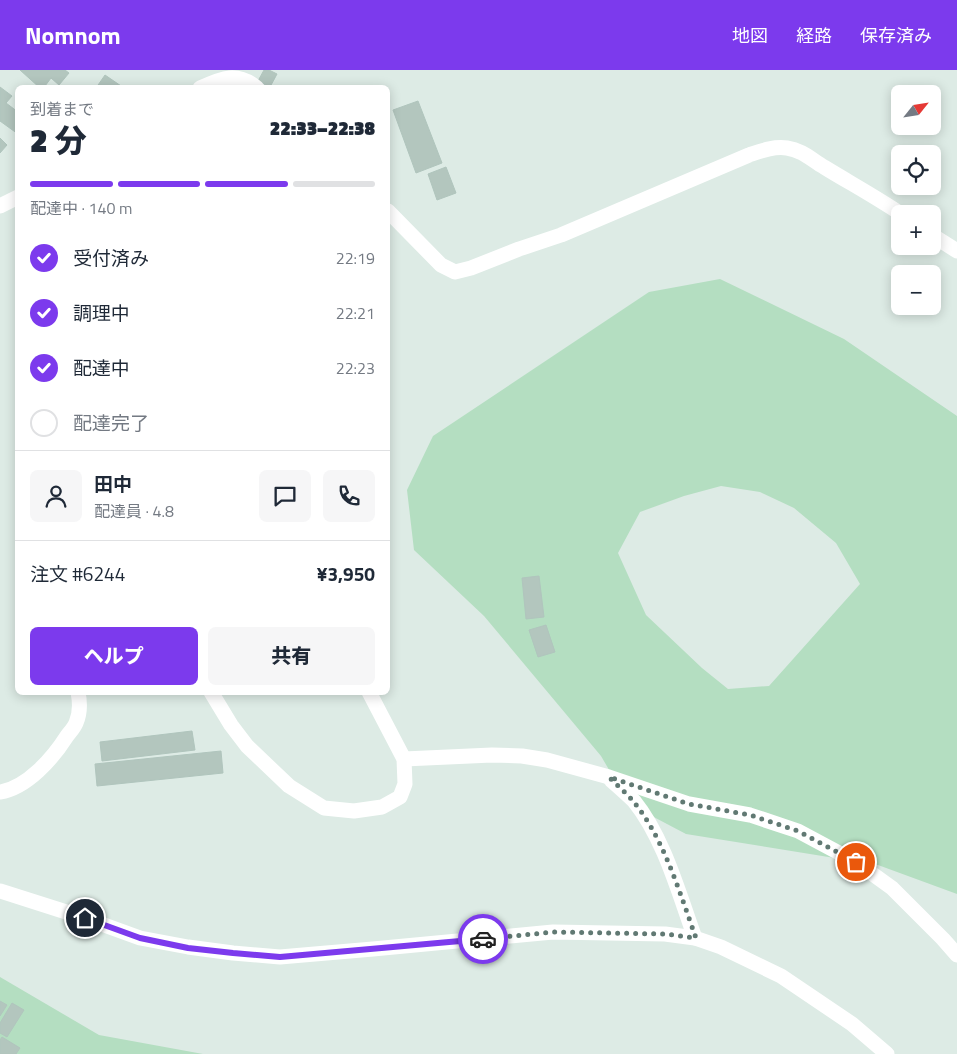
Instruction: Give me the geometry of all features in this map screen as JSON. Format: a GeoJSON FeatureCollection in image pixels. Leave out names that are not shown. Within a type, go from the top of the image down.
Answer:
{"type":"FeatureCollection","features":[{"type":"Feature","properties":{"kind":"street"},"geometry":{"type":"LineString","coordinates":[[207,85],[229,77],[242,78],[252,85]]}},
{"type":"Feature","properties":{"kind":"street"},"geometry":{"type":"LineString","coordinates":[[390,214],[441,265],[455,272],[561,235],[749,155],[772,148],[798,150],[891,207]]}},
{"type":"Feature","properties":{"kind":"street"},"geometry":{"type":"LineString","coordinates":[[0,206],[15,198]]}},
{"type":"Feature","properties":{"kind":"street"},"geometry":{"type":"LineString","coordinates":[[941,241],[957,251]]}},
{"type":"Feature","properties":{"kind":"street"},"geometry":{"type":"LineString","coordinates":[[0,792],[10,790],[28,779],[49,761],[62,745],[76,723],[80,701],[79,695]]}},
{"type":"Feature","properties":{"kind":"street"},"geometry":{"type":"LineString","coordinates":[[213,695],[231,725],[247,746],[289,786],[324,808],[354,811],[382,807],[400,797],[404,784],[404,759],[371,695]]}},
{"type":"Feature","properties":{"kind":"street"},"geometry":{"type":"LineString","coordinates":[[404,759],[492,754],[547,760],[609,777],[689,804],[750,815],[798,831],[856,862],[892,888],[944,939],[957,955]]}},
{"type":"Feature","properties":{"kind":"street"},"geometry":{"type":"LineString","coordinates":[[609,777],[634,802],[653,830],[667,860],[696,938]]}},
{"type":"Feature","properties":{"kind":"street"},"geometry":{"type":"LineString","coordinates":[[0,891],[140,938],[188,948],[280,957],[373,950],[553,932],[665,934],[696,938],[721,947],[781,976],[852,1024],[887,1054]]}},
{"type":"Feature","properties":{"kind":"green space"},"geometry":{"type":"Polygon","coordinates":[[[720,279],[844,339],[957,416],[957,894],[878,865],[686,834],[629,804],[601,756],[484,616],[414,550],[407,490],[433,436],[649,292],[720,279]],[[721,486],[684,496],[640,512],[618,553],[646,615],[702,668],[728,689],[769,686],[860,584],[836,543],[794,508],[760,492],[721,486]]]}},
{"type":"Feature","properties":{"kind":"green space"},"geometry":{"type":"Polygon","coordinates":[[[0,977],[99,1035],[203,1054],[0,1054],[0,977]]]}},
{"type":"Feature","properties":{"kind":"building"},"geometry":{"type":"Polygon","coordinates":[[[20,70],[65,70],[69,73],[59,85],[51,78],[46,85],[37,85],[20,70]]]}},
{"type":"Feature","properties":{"kind":"building"},"geometry":{"type":"Polygon","coordinates":[[[264,70],[277,74],[271,85],[258,81],[264,70]]]}},
{"type":"Feature","properties":{"kind":"building"},"geometry":{"type":"Polygon","coordinates":[[[105,75],[120,85],[98,85],[105,75]]]}},
{"type":"Feature","properties":{"kind":"building"},"geometry":{"type":"Polygon","coordinates":[[[0,87],[12,96],[6,103],[15,110],[15,132],[0,121],[0,87]]]}},
{"type":"Feature","properties":{"kind":"building"},"geometry":{"type":"Polygon","coordinates":[[[418,101],[442,163],[416,173],[393,110],[418,101]]]}},
{"type":"Feature","properties":{"kind":"building"},"geometry":{"type":"Polygon","coordinates":[[[0,138],[7,145],[0,153],[0,138]]]}},
{"type":"Feature","properties":{"kind":"building"},"geometry":{"type":"Polygon","coordinates":[[[446,167],[456,193],[437,200],[428,174],[446,167]]]}},
{"type":"Feature","properties":{"kind":"building"},"geometry":{"type":"Polygon","coordinates":[[[539,576],[544,617],[526,619],[522,578],[539,576]]]}},
{"type":"Feature","properties":{"kind":"building"},"geometry":{"type":"Polygon","coordinates":[[[546,625],[555,652],[538,657],[529,630],[546,625]]]}},
{"type":"Feature","properties":{"kind":"building"},"geometry":{"type":"Polygon","coordinates":[[[192,731],[195,750],[102,761],[100,742],[192,731]]]}},
{"type":"Feature","properties":{"kind":"building"},"geometry":{"type":"Polygon","coordinates":[[[221,751],[223,773],[97,786],[95,764],[221,751]]]}},
{"type":"Feature","properties":{"kind":"building"},"geometry":{"type":"Polygon","coordinates":[[[0,1001],[7,1005],[0,1016],[0,1001]]]}},
{"type":"Feature","properties":{"kind":"building"},"geometry":{"type":"Polygon","coordinates":[[[12,1003],[24,1010],[7,1037],[0,1033],[0,1023],[12,1003]]]}},
{"type":"Feature","properties":{"kind":"building"},"geometry":{"type":"Polygon","coordinates":[[[2,1037],[20,1048],[16,1054],[0,1054],[0,1040],[2,1037]]]}},
{"type":"Feature","properties":{"kind":"way so far"},"geometry":{"type":"LineString","coordinates":[[483,939],[553,932],[665,934],[696,938],[667,860],[653,830],[634,802],[609,777],[689,804],[750,815],[798,831],[856,862]]}},
{"type":"Feature","properties":{"kind":"route"},"geometry":{"type":"LineString","coordinates":[[85,918],[140,938],[188,948],[280,957],[483,939]]}}]}
